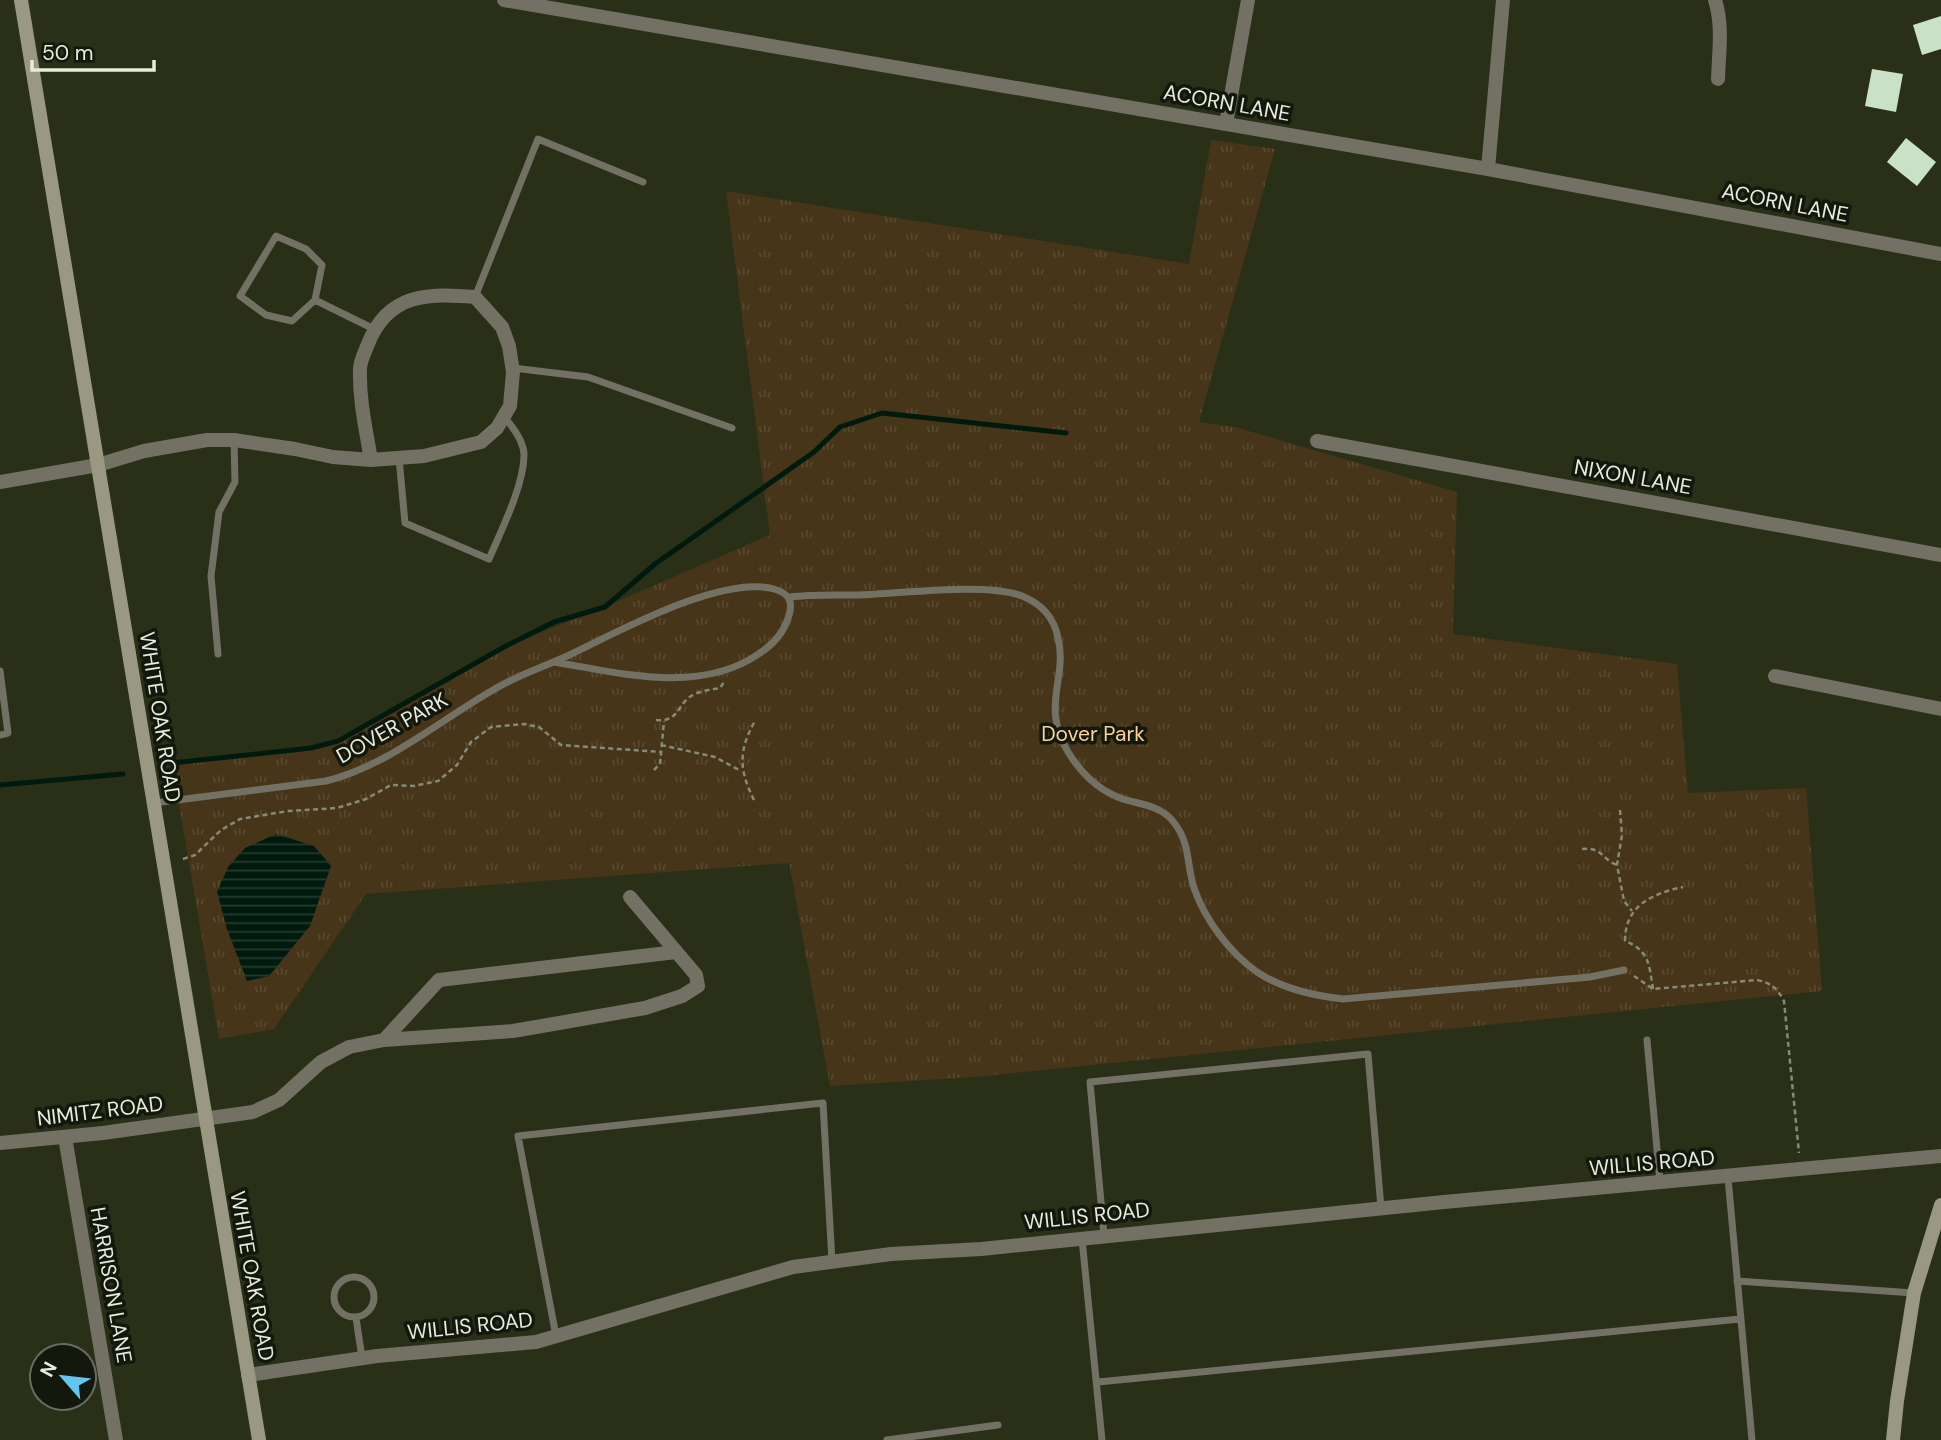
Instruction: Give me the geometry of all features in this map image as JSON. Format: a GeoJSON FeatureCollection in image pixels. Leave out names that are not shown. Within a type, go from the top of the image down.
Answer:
{"type":"FeatureCollection","features":[{"type":"Feature","properties":{"kind":"street","name":"WHITE OAK ROAD"},"geometry":{"type":"LineString","coordinates":[[21,0],[259,1440]]}},
{"type":"Feature","properties":{"kind":"street","name":"ACORN LANE"},"geometry":{"type":"LineString","coordinates":[[504,0],[1488,169],[1941,254]]}},
{"type":"Feature","properties":{"kind":"street"},"geometry":{"type":"LineString","coordinates":[[1226,124],[1248,0]]}},
{"type":"Feature","properties":{"kind":"street"},"geometry":{"type":"LineString","coordinates":[[1488,169],[1503,0]]}},
{"type":"Feature","properties":{"kind":"street"},"geometry":{"type":"LineString","coordinates":[[1715,0],[1721,34],[1718,79]]}},
{"type":"Feature","properties":{"kind":"street"},"geometry":{"type":"LineString","coordinates":[[0,482],[206,440],[234,440],[333,457],[371,460],[424,456],[481,442],[497,428],[510,406],[512,368],[509,346],[502,327],[475,297],[437,294],[414,298],[393,310],[374,329],[360,365],[360,393],[371,460]]}},
{"type":"Feature","properties":{"kind":"street","name":"NIXON LANE"},"geometry":{"type":"LineString","coordinates":[[1317,440],[1941,555]]}},
{"type":"Feature","properties":{"kind":"street"},"geometry":{"type":"LineString","coordinates":[[1775,676],[1941,709]]}},
{"type":"Feature","properties":{"kind":"street"},"geometry":{"type":"LineString","coordinates":[[630,897],[676,952]]}},
{"type":"Feature","properties":{"kind":"street"},"geometry":{"type":"LineString","coordinates":[[384,1040],[439,980],[676,952]]}},
{"type":"Feature","properties":{"kind":"street","name":"NIMITZ ROAD"},"geometry":{"type":"LineString","coordinates":[[0,1143],[205,1119],[267,1107],[279,1100],[321,1062],[349,1047],[384,1040],[513,1031],[645,1008],[682,996],[698,986],[696,975],[676,952]]}},
{"type":"Feature","properties":{"kind":"street","name":"HARRISON LANE"},"geometry":{"type":"LineString","coordinates":[[65,1137],[116,1440]]}},
{"type":"Feature","properties":{"kind":"street","name":"WILLIS ROAD"},"geometry":{"type":"LineString","coordinates":[[248,1375],[362,1358],[536,1342],[793,1267],[891,1254],[981,1249],[1381,1208],[1728,1178],[1941,1156]]}},
{"type":"Feature","properties":{"kind":"street"},"geometry":{"type":"LineString","coordinates":[[1893,1440],[1914,1293],[1941,1205]]}},
{"type":"Feature","properties":{"kind":"lane"},"geometry":{"type":"LineString","coordinates":[[475,297],[538,139],[643,182]]}},
{"type":"Feature","properties":{"kind":"lane"},"geometry":{"type":"LineString","coordinates":[[276,236],[306,249],[322,265],[315,300],[292,321],[266,316],[240,296],[276,236]]}},
{"type":"Feature","properties":{"kind":"lane"},"geometry":{"type":"LineString","coordinates":[[315,300],[374,329]]}},
{"type":"Feature","properties":{"kind":"lane"},"geometry":{"type":"LineString","coordinates":[[512,368],[588,377],[732,428]]}},
{"type":"Feature","properties":{"kind":"lane"},"geometry":{"type":"LineString","coordinates":[[399,458],[405,523],[489,559],[517,490],[525,454],[514,428],[503,416]]}},
{"type":"Feature","properties":{"kind":"lane"},"geometry":{"type":"LineString","coordinates":[[218,654],[211,576],[219,512],[236,482],[234,440]]}},
{"type":"Feature","properties":{"kind":"lane","name":"DOVER PARK"},"geometry":{"type":"LineString","coordinates":[[153,803],[344,777],[372,764],[524,673],[711,594],[737,588],[762,587],[775,589],[789,597],[791,603],[788,620],[774,643],[736,668],[717,673],[653,677],[554,662]]}},
{"type":"Feature","properties":{"kind":"lane"},"geometry":{"type":"LineString","coordinates":[[789,597],[978,590],[1007,592],[1037,603],[1048,613],[1056,628],[1059,642],[1054,710],[1066,750],[1082,772],[1098,787],[1170,817],[1188,850],[1194,888],[1214,927],[1257,972],[1276,982],[1326,997],[1343,999],[1590,977],[1624,970]]}},
{"type":"Feature","properties":{"kind":"lane"},"geometry":{"type":"LineString","coordinates":[[0,671],[8,733],[0,735]]}},
{"type":"Feature","properties":{"kind":"lane"},"geometry":{"type":"LineString","coordinates":[[1647,1040],[1660,1183]]}},
{"type":"Feature","properties":{"kind":"lane"},"geometry":{"type":"LineString","coordinates":[[1104,1235],[1090,1082],[1368,1054],[1381,1208]]}},
{"type":"Feature","properties":{"kind":"lane"},"geometry":{"type":"LineString","coordinates":[[556,1336],[517,1136],[822,1103],[832,1262]]}},
{"type":"Feature","properties":{"kind":"lane"},"geometry":{"type":"LineString","coordinates":[[1728,1178],[1752,1440]]}},
{"type":"Feature","properties":{"kind":"lane"},"geometry":{"type":"LineString","coordinates":[[1082,1237],[1102,1440]]}},
{"type":"Feature","properties":{"kind":"lane"},"geometry":{"type":"LineString","coordinates":[[351,1277],[368,1283],[374,1295],[371,1309],[356,1318],[343,1315],[334,1300],[339,1284],[351,1277]]}},
{"type":"Feature","properties":{"kind":"lane"},"geometry":{"type":"LineString","coordinates":[[1737,1281],[1914,1293]]}},
{"type":"Feature","properties":{"kind":"lane"},"geometry":{"type":"LineString","coordinates":[[356,1318],[362,1358]]}},
{"type":"Feature","properties":{"kind":"lane"},"geometry":{"type":"LineString","coordinates":[[1098,1382],[1741,1319]]}},
{"type":"Feature","properties":{"kind":"lane"},"geometry":{"type":"LineString","coordinates":[[887,1440],[998,1425]]}},
{"type":"Feature","properties":{"kind":"path"},"geometry":{"type":"LineString","coordinates":[[656,720],[664,721],[675,717],[688,698],[699,692],[720,688],[725,681]]}},
{"type":"Feature","properties":{"kind":"path"},"geometry":{"type":"LineString","coordinates":[[654,770],[660,764],[664,721]]}},
{"type":"Feature","properties":{"kind":"path"},"geometry":{"type":"LineString","coordinates":[[754,800],[741,771],[747,738],[755,721]]}},
{"type":"Feature","properties":{"kind":"path"},"geometry":{"type":"LineString","coordinates":[[183,859],[195,855],[221,830],[240,819],[288,811],[337,808],[366,799],[391,785],[414,786],[438,781],[457,765],[471,742],[491,727],[524,724],[538,727],[561,745],[661,751]]}},
{"type":"Feature","properties":{"kind":"path"},"geometry":{"type":"LineString","coordinates":[[661,745],[715,757],[741,771]]}},
{"type":"Feature","properties":{"kind":"path"},"geometry":{"type":"LineString","coordinates":[[1620,810],[1622,835],[1617,864],[1624,901],[1632,911]]}},
{"type":"Feature","properties":{"kind":"path"},"geometry":{"type":"LineString","coordinates":[[1582,849],[1600,851],[1609,862],[1617,864]]}},
{"type":"Feature","properties":{"kind":"path"},"geometry":{"type":"LineString","coordinates":[[1653,989],[1648,959],[1637,946],[1625,941],[1625,925],[1632,911],[1660,895],[1683,887]]}},
{"type":"Feature","properties":{"kind":"path"},"geometry":{"type":"LineString","coordinates":[[1624,970],[1653,989],[1757,981],[1768,982],[1777,989],[1784,1001],[1801,1170]]}},
{"type":"Feature","properties":{"kind":"green space","name":"Dover Park"},"geometry":{"type":"Polygon","coordinates":[[[1211,140],[1275,149],[1199,422],[1235,427],[1457,492],[1453,634],[1677,664],[1688,793],[1806,788],[1822,991],[974,1077],[830,1086],[789,863],[366,894],[274,1029],[219,1039],[172,763],[323,745],[504,647],[605,607],[770,535],[726,191],[1189,264],[1211,140]]]}},
{"type":"Feature","properties":{"kind":"shaded area"},"geometry":{"type":"Polygon","coordinates":[[[276,834],[314,846],[331,866],[310,926],[269,976],[247,981],[227,929],[217,892],[228,867],[245,848],[276,834]]]}},
{"type":"Feature","properties":{"kind":"building"},"geometry":{"type":"Polygon","coordinates":[[[1941,16],[1941,49],[1922,55],[1913,25],[1941,16]]]}},
{"type":"Feature","properties":{"kind":"building"},"geometry":{"type":"Polygon","coordinates":[[[1872,69],[1903,74],[1896,112],[1865,106],[1872,69]]]}},
{"type":"Feature","properties":{"kind":"building"},"geometry":{"type":"Polygon","coordinates":[[[1906,138],[1936,162],[1917,186],[1887,162],[1906,138]]]}},
{"type":"Feature","properties":{"kind":"waterway"},"geometry":{"type":"LineString","coordinates":[[172,763],[311,748],[338,741],[504,647],[554,622],[605,607],[655,564],[814,452],[840,427],[882,413],[1066,433]]}},
{"type":"Feature","properties":{"kind":"waterway"},"geometry":{"type":"LineString","coordinates":[[0,785],[123,774]]}}]}
